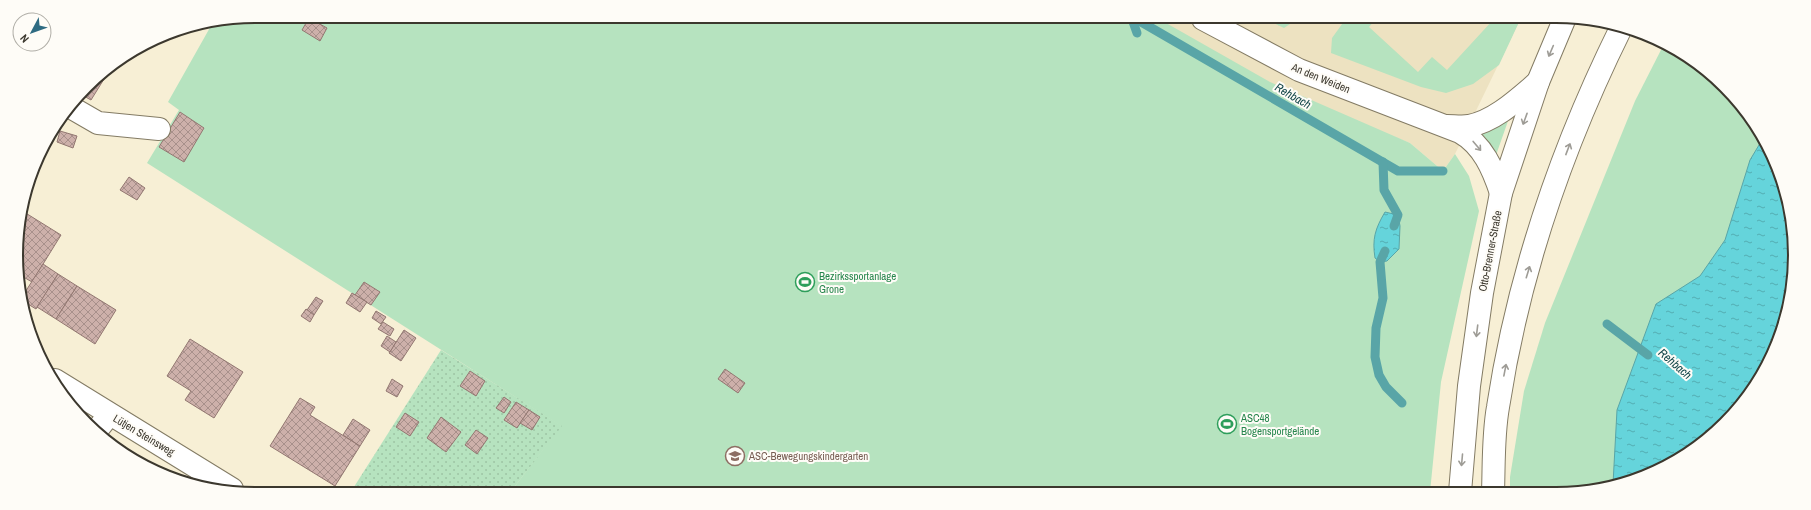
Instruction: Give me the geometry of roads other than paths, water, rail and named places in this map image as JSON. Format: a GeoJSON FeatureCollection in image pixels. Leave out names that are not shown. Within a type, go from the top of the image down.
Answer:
{"type":"FeatureCollection","features":[{"type":"Feature","properties":{"kind":"main road","name":"An den Weiden"},"geometry":{"type":"LineString","coordinates":[[1211,23],[1299,70],[1444,126],[1469,138],[1479,148],[1495,176],[1501,193]]}},
{"type":"Feature","properties":{"kind":"main road","name":"Otto-Brenner-Straße"},"geometry":{"type":"LineString","coordinates":[[1460,487],[1469,386],[1482,293],[1501,193],[1538,82],[1563,23]]}},
{"type":"Feature","properties":{"kind":"main road"},"geometry":{"type":"LineString","coordinates":[[1493,487],[1497,408],[1516,310],[1550,199],[1566,153],[1586,104],[1619,32]]}},
{"type":"Feature","properties":{"kind":"main road","name":"An den Weiden"},"geometry":{"type":"LineString","coordinates":[[1444,126],[1468,126],[1481,122],[1513,104],[1538,82]]}},
{"type":"Feature","properties":{"kind":"main road"},"geometry":{"type":"LineString","coordinates":[[75,110],[98,123],[160,129]]}},
{"type":"Feature","properties":{"kind":"main road","name":"Lütjen Steinsweg"},"geometry":{"type":"LineString","coordinates":[[67,390],[103,422],[222,485]]}},
{"type":"Feature","properties":{"kind":"water"},"geometry":{"type":"Polygon","coordinates":[[[1760,144],[1776,180],[1784,210],[1788,240],[1788,270],[1784,300],[1776,330],[1764,358],[1749,384],[1720,419],[1697,439],[1672,456],[1631,475],[1613,480],[1617,410],[1656,304],[1700,276],[1725,240],[1750,160],[1760,144]]]}},
{"type":"Feature","properties":{"kind":"water"},"geometry":{"type":"Polygon","coordinates":[[[1385,212],[1398,215],[1400,226],[1399,249],[1387,261],[1380,262],[1375,258],[1374,240],[1375,234],[1385,212]]]}},
{"type":"Feature","properties":{"kind":"waterway"},"geometry":{"type":"LineString","coordinates":[[1133,23],[1137,33]]}},
{"type":"Feature","properties":{"kind":"waterway","name":"Rehbach"},"geometry":{"type":"LineString","coordinates":[[1143,23],[1398,171],[1443,171]]}},
{"type":"Feature","properties":{"kind":"waterway"},"geometry":{"type":"LineString","coordinates":[[1383,162],[1384,190],[1398,215],[1394,226]]}},
{"type":"Feature","properties":{"kind":"waterway"},"geometry":{"type":"LineString","coordinates":[[1385,251],[1380,262],[1383,298],[1376,328],[1375,357],[1379,375],[1386,387],[1402,403]]}},
{"type":"Feature","properties":{"kind":"waterway","name":"Rehbach"},"geometry":{"type":"LineString","coordinates":[[1607,324],[1648,355]]}},
{"type":"Feature","properties":{"kind":"place","name":"Bezirkssportanlage Grone"},"geometry":{"type":"Point","coordinates":[805,282]}},
{"type":"Feature","properties":{"kind":"place","name":"ASC48 Bogensportgelände"},"geometry":{"type":"Point","coordinates":[1227,424]}},
{"type":"Feature","properties":{"kind":"place","name":"ASC-Bewegungskindergarten"},"geometry":{"type":"Point","coordinates":[735,456]}}]}
